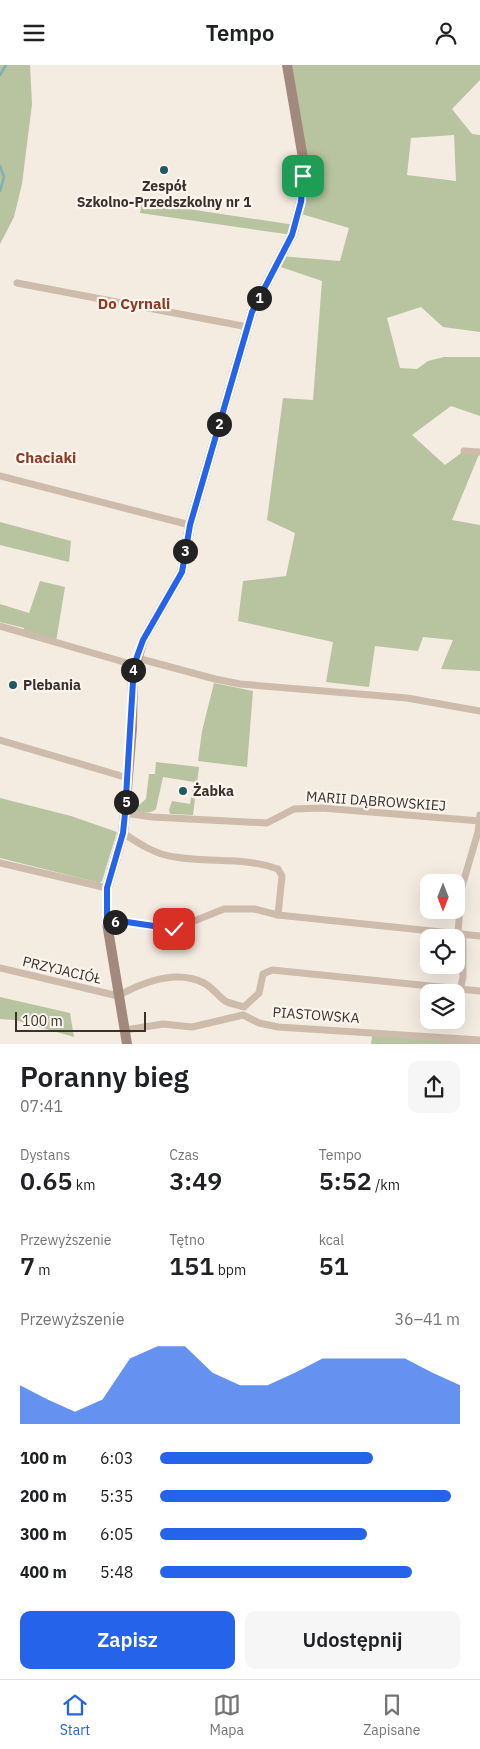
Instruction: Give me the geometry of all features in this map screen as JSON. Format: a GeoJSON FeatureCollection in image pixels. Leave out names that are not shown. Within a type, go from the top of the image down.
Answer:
{"type":"FeatureCollection","features":[{"type":"Feature","properties":{"kind":"street"},"geometry":{"type":"LineString","coordinates":[[127,1044],[107,923],[107,888],[123,833],[135,661],[143,640],[182,572],[190,525],[252,312],[292,235],[301,202],[304,164],[287,65]]}},
{"type":"Feature","properties":{"kind":"street"},"geometry":{"type":"LineString","coordinates":[[17,283],[248,327]]}},
{"type":"Feature","properties":{"kind":"street"},"geometry":{"type":"LineString","coordinates":[[464,451],[480,453]]}},
{"type":"Feature","properties":{"kind":"street"},"geometry":{"type":"LineString","coordinates":[[0,476],[190,525]]}},
{"type":"Feature","properties":{"kind":"street"},"geometry":{"type":"LineString","coordinates":[[0,625],[135,661],[240,684],[408,698],[480,711]]}},
{"type":"Feature","properties":{"kind":"street"},"geometry":{"type":"LineString","coordinates":[[0,740],[128,778]]}},
{"type":"Feature","properties":{"kind":"street","name":"MARII DĄBROWSKIEJ"},"geometry":{"type":"LineString","coordinates":[[125,813],[267,823],[294,809],[322,808],[480,819]]}},
{"type":"Feature","properties":{"kind":"street"},"geometry":{"type":"LineString","coordinates":[[460,929],[461,890],[480,819]]}},
{"type":"Feature","properties":{"kind":"street"},"geometry":{"type":"LineString","coordinates":[[123,833],[144,847],[174,857],[260,863],[278,869],[282,876],[278,915]]}},
{"type":"Feature","properties":{"kind":"street"},"geometry":{"type":"LineString","coordinates":[[0,863],[107,888]]}},
{"type":"Feature","properties":{"kind":"street"},"geometry":{"type":"LineString","coordinates":[[107,923],[127,922],[174,929],[224,909],[254,909],[278,915],[420,931]]}},
{"type":"Feature","properties":{"kind":"street"},"geometry":{"type":"LineString","coordinates":[[465,935],[480,936]]}},
{"type":"Feature","properties":{"kind":"street","name":"PRZYJACIÓŁ"},"geometry":{"type":"LineString","coordinates":[[0,968],[118,996]]}},
{"type":"Feature","properties":{"kind":"street"},"geometry":{"type":"LineString","coordinates":[[124,1030],[163,1023],[192,1027],[243,1015],[244,1007],[259,993],[263,974],[272,970],[428,984]]}},
{"type":"Feature","properties":{"kind":"street"},"geometry":{"type":"LineString","coordinates":[[118,996],[136,986],[162,978],[187,978],[204,983],[226,1002],[244,1007]]}},
{"type":"Feature","properties":{"kind":"street"},"geometry":{"type":"LineString","coordinates":[[465,988],[480,991]]}},
{"type":"Feature","properties":{"kind":"street","name":"PIASTOWSKA"},"geometry":{"type":"LineString","coordinates":[[243,1015],[259,1023],[278,1027],[480,1039]]}},
{"type":"Feature","properties":{"kind":"green space"},"geometry":{"type":"Polygon","coordinates":[[[0,65],[30,65],[32,104],[22,184],[14,217],[0,244],[0,65]]]}},
{"type":"Feature","properties":{"kind":"green space"},"geometry":{"type":"Polygon","coordinates":[[[287,65],[480,65],[480,80],[452,109],[472,134],[480,135],[480,332],[443,327],[421,307],[387,318],[400,368],[417,369],[428,361],[444,357],[480,357],[480,416],[451,406],[412,435],[445,465],[464,451],[480,452],[452,520],[480,525],[480,671],[441,669],[453,640],[423,637],[418,651],[375,646],[369,687],[326,682],[333,642],[238,621],[243,581],[286,576],[295,533],[267,520],[283,398],[313,400],[322,281],[275,265],[280,256],[340,261],[349,228],[298,213],[304,164],[287,65]],[[454,135],[411,138],[407,175],[456,181],[454,135]]]}},
{"type":"Feature","properties":{"kind":"green space"},"geometry":{"type":"Polygon","coordinates":[[[142,202],[295,225],[292,235],[140,213],[142,202]]]}},
{"type":"Feature","properties":{"kind":"green space"},"geometry":{"type":"Polygon","coordinates":[[[0,522],[71,541],[69,562],[0,545],[0,522]]]}},
{"type":"Feature","properties":{"kind":"green space"},"geometry":{"type":"Polygon","coordinates":[[[40,581],[65,587],[56,642],[23,632],[24,628],[0,622],[0,604],[29,613],[40,581]]]}},
{"type":"Feature","properties":{"kind":"green space"},"geometry":{"type":"Polygon","coordinates":[[[214,683],[253,691],[247,767],[198,761],[202,731],[214,683]]]}},
{"type":"Feature","properties":{"kind":"green space"},"geometry":{"type":"Polygon","coordinates":[[[156,762],[199,767],[193,815],[170,814],[169,810],[172,801],[190,804],[194,782],[163,777],[156,809],[144,813],[131,809],[131,805],[139,805],[146,799],[149,774],[155,774],[156,762]]]}},
{"type":"Feature","properties":{"kind":"green space"},"geometry":{"type":"Polygon","coordinates":[[[0,798],[71,816],[117,832],[102,881],[100,883],[0,858],[0,798]]]}},
{"type":"Feature","properties":{"kind":"green space"},"geometry":{"type":"Polygon","coordinates":[[[0,997],[70,1013],[74,1037],[15,1020],[0,1019],[0,997]]]}},
{"type":"Feature","properties":{"kind":"green space"},"geometry":{"type":"Polygon","coordinates":[[[373,1031],[480,1040],[480,1044],[371,1044],[373,1031]]]}},
{"type":"Feature","properties":{"kind":"waterway"},"geometry":{"type":"LineString","coordinates":[[0,75],[6,65]]}},
{"type":"Feature","properties":{"kind":"waterway"},"geometry":{"type":"LineString","coordinates":[[0,166],[4,177],[0,191]]}},
{"type":"Feature","properties":{"kind":"place","name":"Zespół Szkolno-Przedszkolny nr 1"},"geometry":{"type":"Point","coordinates":[164,170]}},
{"type":"Feature","properties":{"kind":"place","name":"Plebania"},"geometry":{"type":"Point","coordinates":[13,685]}},
{"type":"Feature","properties":{"kind":"place","name":"Żabka"},"geometry":{"type":"Point","coordinates":[183,791]}},
{"type":"Feature","properties":{"kind":"district","name":"Do Cyrnali"},"geometry":{"type":"Point","coordinates":[134,303]}},
{"type":"Feature","properties":{"kind":"district","name":"Chaciaki"},"geometry":{"type":"Point","coordinates":[46,457]}},
{"type":"Feature","properties":{"kind":"route"},"geometry":{"type":"LineString","coordinates":[[174,929],[127,922],[107,923],[107,888],[123,833],[132,728],[134,665],[143,640],[166,603],[182,572],[190,525],[252,312],[292,235],[301,202],[303,176]]}}]}
